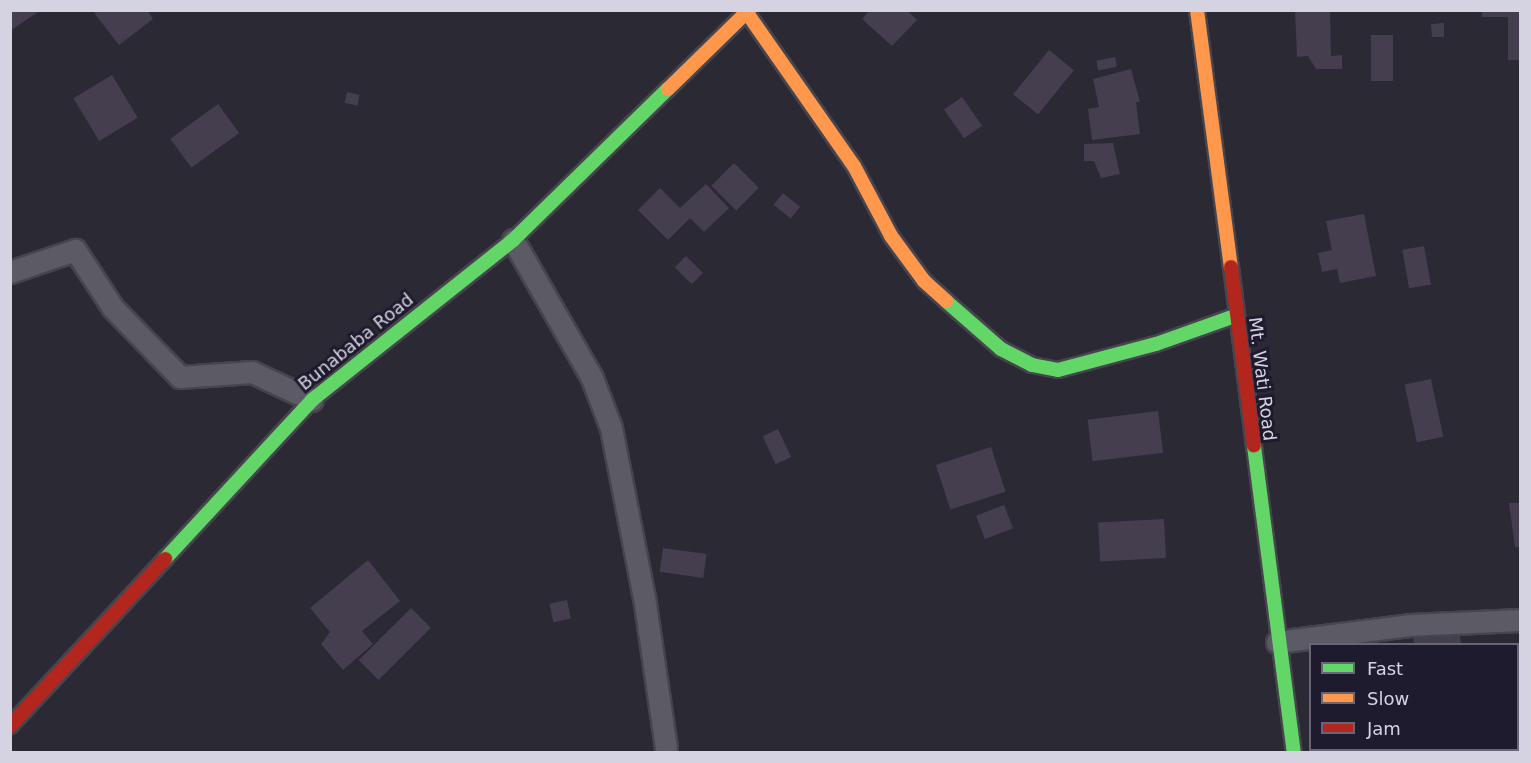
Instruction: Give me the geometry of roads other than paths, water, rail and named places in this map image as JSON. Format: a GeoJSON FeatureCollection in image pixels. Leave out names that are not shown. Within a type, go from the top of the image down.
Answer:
{"type":"FeatureCollection","features":[{"type":"Feature","properties":{"kind":"street","name":"Mt. Wati Road"},"geometry":{"type":"LineString","coordinates":[[1197,10],[1277,642],[1294,753]]}},
{"type":"Feature","properties":{"kind":"street"},"geometry":{"type":"LineString","coordinates":[[747,11],[854,166],[891,236],[924,281],[1001,349],[1032,365],[1058,370],[1156,344],[1235,316]]}},
{"type":"Feature","properties":{"kind":"street","name":"Bunababa Road"},"geometry":{"type":"LineString","coordinates":[[10,726],[312,400],[513,240],[747,11]]}},
{"type":"Feature","properties":{"kind":"street"},"geometry":{"type":"LineString","coordinates":[[513,240],[592,378],[611,428],[646,609],[666,747]]}},
{"type":"Feature","properties":{"kind":"street"},"geometry":{"type":"LineString","coordinates":[[10,272],[75,250],[113,309],[180,377],[252,372],[312,400]]}},
{"type":"Feature","properties":{"kind":"street"},"geometry":{"type":"LineString","coordinates":[[1277,642],[1409,625],[1521,621]]}}]}
